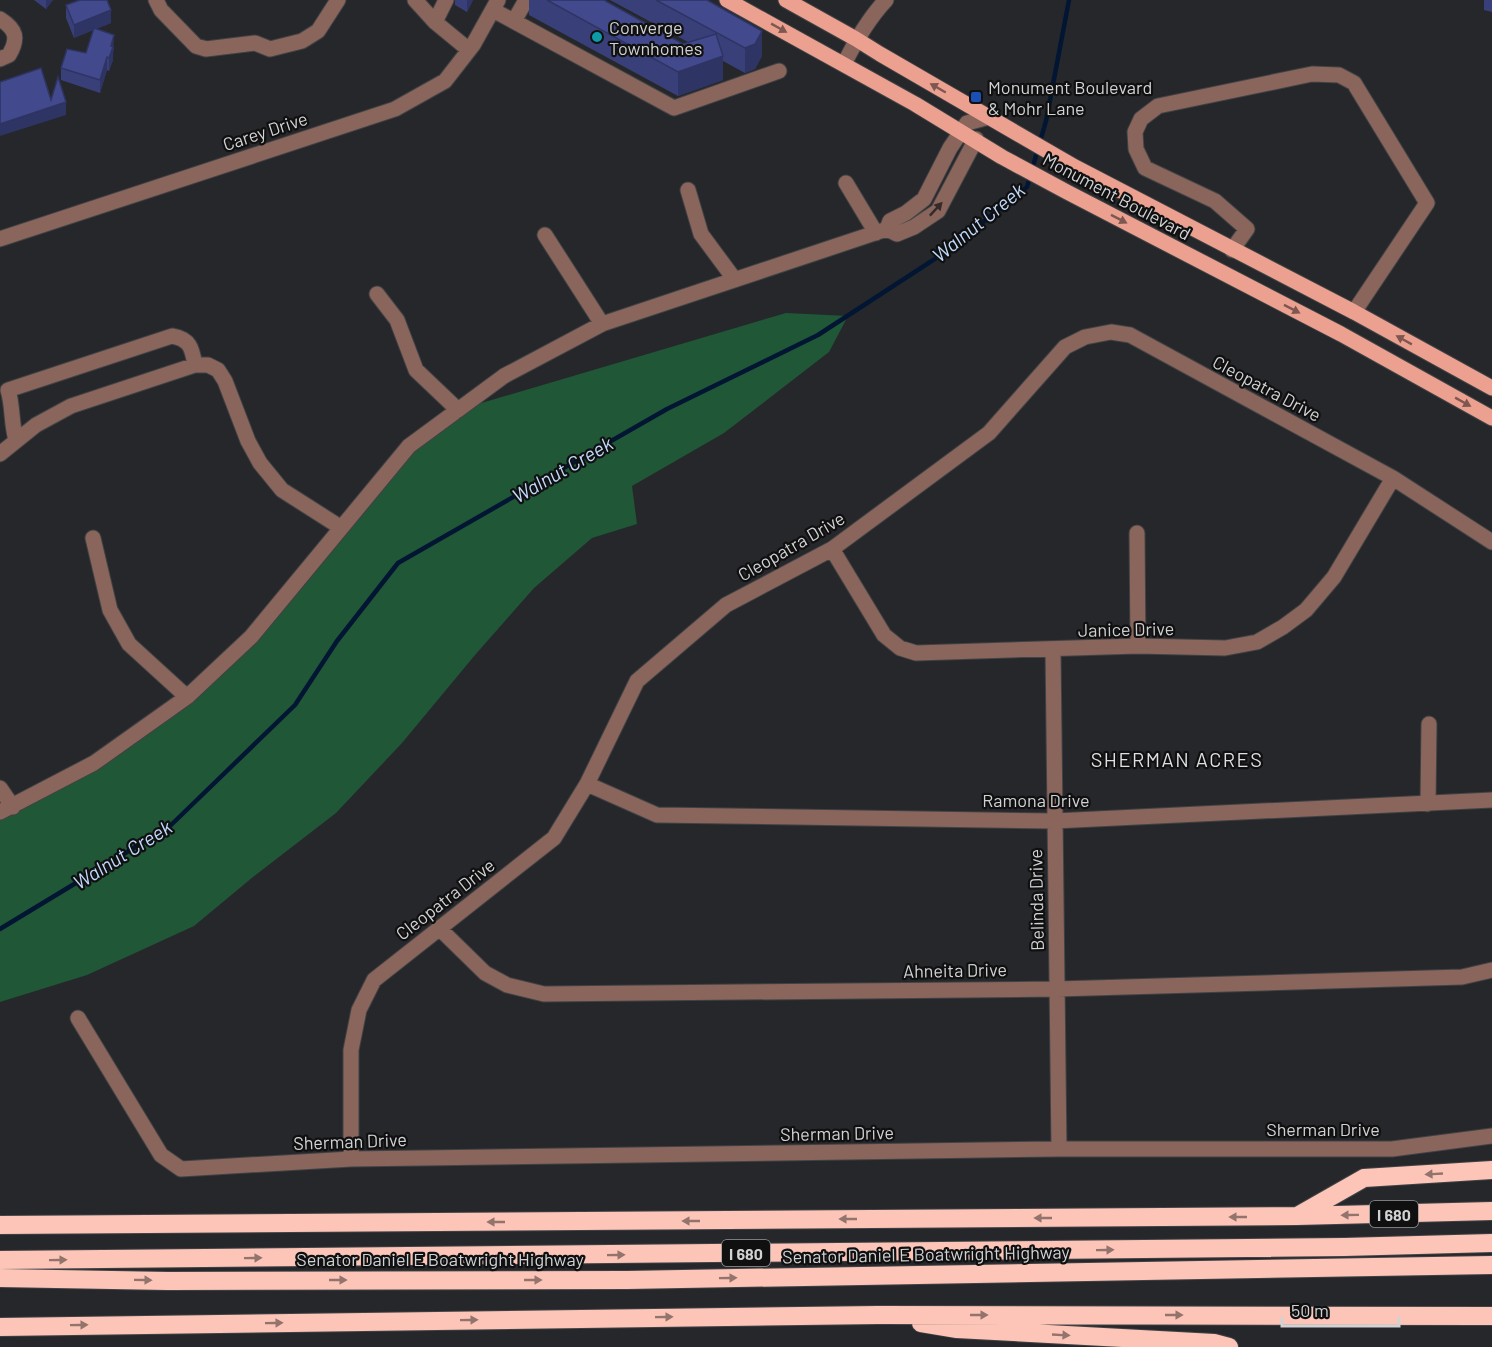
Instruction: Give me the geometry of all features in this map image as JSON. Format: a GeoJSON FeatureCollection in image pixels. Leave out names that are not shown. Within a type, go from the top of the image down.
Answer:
{"type":"FeatureCollection","features":[{"type":"Feature","properties":{"kind":"highway"},"geometry":{"type":"LineString","coordinates":[[1297,1216],[1364,1178],[1492,1170]]}},
{"type":"Feature","properties":{"kind":"highway","name":"Senator Daniel E Boatwright Highway"},"geometry":{"type":"LineString","coordinates":[[0,1225],[1297,1216],[1492,1211]]}},
{"type":"Feature","properties":{"kind":"highway","name":"I 680"},"geometry":{"type":"LineString","coordinates":[[0,1260],[1308,1248],[1492,1243]]}},
{"type":"Feature","properties":{"kind":"highway","name":"Senator Daniel E Boatwright Highway"},"geometry":{"type":"LineString","coordinates":[[0,1278],[168,1281],[627,1280],[1492,1265]]}},
{"type":"Feature","properties":{"kind":"highway"},"geometry":{"type":"LineString","coordinates":[[878,1314],[957,1329],[1214,1343],[1229,1347]]}},
{"type":"Feature","properties":{"kind":"highway"},"geometry":{"type":"LineString","coordinates":[[0,1326],[878,1314],[1492,1316]]}},
{"type":"Feature","properties":{"kind":"main road","name":"Monument Boulevard"},"geometry":{"type":"LineString","coordinates":[[727,0],[915,104],[1002,157],[1341,334],[1492,418]]}},
{"type":"Feature","properties":{"kind":"main road","name":"Monument Boulevard"},"geometry":{"type":"LineString","coordinates":[[786,0],[1075,167],[1354,312],[1492,388]]}},
{"type":"Feature","properties":{"kind":"street"},"geometry":{"type":"LineString","coordinates":[[156,0],[161,10],[196,46],[206,49],[255,43],[270,49],[302,41],[318,31],[339,0]]}},
{"type":"Feature","properties":{"kind":"street"},"geometry":{"type":"LineString","coordinates":[[415,0],[435,22],[470,50]]}},
{"type":"Feature","properties":{"kind":"street"},"geometry":{"type":"LineString","coordinates":[[435,22],[446,0]]}},
{"type":"Feature","properties":{"kind":"street"},"geometry":{"type":"LineString","coordinates":[[514,21],[526,0]]}},
{"type":"Feature","properties":{"kind":"street"},"geometry":{"type":"LineString","coordinates":[[844,64],[856,39],[886,0]]}},
{"type":"Feature","properties":{"kind":"street"},"geometry":{"type":"LineString","coordinates":[[496,5],[514,21],[674,108],[779,71]]}},
{"type":"Feature","properties":{"kind":"street","name":"Carey Drive"},"geometry":{"type":"LineString","coordinates":[[0,239],[395,109],[445,81],[470,50],[496,5]]}},
{"type":"Feature","properties":{"kind":"street"},"geometry":{"type":"LineString","coordinates":[[0,19],[14,32],[15,40],[9,55],[0,59]]}},
{"type":"Feature","properties":{"kind":"street"},"geometry":{"type":"LineString","coordinates":[[1232,250],[1247,230],[1215,201],[1145,168],[1136,149],[1135,132],[1141,119],[1158,106],[1312,74],[1339,75],[1354,83],[1427,203],[1354,312]]}},
{"type":"Feature","properties":{"kind":"street"},"geometry":{"type":"LineString","coordinates":[[881,231],[890,221],[906,213],[924,199],[967,123],[989,117]]}},
{"type":"Feature","properties":{"kind":"street"},"geometry":{"type":"LineString","coordinates":[[0,788],[6,810],[94,763],[187,697],[251,637],[409,446],[504,376],[602,324],[881,231],[897,234],[914,227],[938,211],[976,140]]}},
{"type":"Feature","properties":{"kind":"street"},"geometry":{"type":"LineString","coordinates":[[846,183],[881,231]]}},
{"type":"Feature","properties":{"kind":"street"},"geometry":{"type":"LineString","coordinates":[[688,190],[701,234],[735,280]]}},
{"type":"Feature","properties":{"kind":"street"},"geometry":{"type":"LineString","coordinates":[[545,235],[602,324]]}},
{"type":"Feature","properties":{"kind":"street"},"geometry":{"type":"LineString","coordinates":[[377,294],[398,320],[416,370],[458,410]]}},
{"type":"Feature","properties":{"kind":"street","name":"Cleopatra Drive"},"geometry":{"type":"LineString","coordinates":[[351,1159],[351,1050],[359,1010],[374,980],[555,838],[587,784],[637,681],[726,605],[832,549],[989,433],[1065,347],[1085,337],[1111,332],[1130,335],[1393,478],[1492,542]]}},
{"type":"Feature","properties":{"kind":"street"},"geometry":{"type":"LineString","coordinates":[[16,441],[11,424],[11,399],[4,391],[172,336],[188,342],[195,365]]}},
{"type":"Feature","properties":{"kind":"street"},"geometry":{"type":"LineString","coordinates":[[0,454],[36,425],[71,406],[195,365],[208,365],[218,370],[225,381],[248,441],[260,463],[282,490],[340,527]]}},
{"type":"Feature","properties":{"kind":"street","name":"Janice Drive"},"geometry":{"type":"LineString","coordinates":[[832,549],[884,635],[900,648],[916,653],[1138,646],[1225,648],[1257,642],[1284,627],[1306,610],[1334,577],[1393,478]]}},
{"type":"Feature","properties":{"kind":"street"},"geometry":{"type":"LineString","coordinates":[[1137,533],[1138,646]]}},
{"type":"Feature","properties":{"kind":"street"},"geometry":{"type":"LineString","coordinates":[[93,538],[110,610],[129,644],[187,697]]}},
{"type":"Feature","properties":{"kind":"street","name":"Belinda Drive"},"geometry":{"type":"LineString","coordinates":[[1053,650],[1059,1149]]}},
{"type":"Feature","properties":{"kind":"street"},"geometry":{"type":"LineString","coordinates":[[1428,804],[1429,724]]}},
{"type":"Feature","properties":{"kind":"street","name":"Ramona Drive"},"geometry":{"type":"LineString","coordinates":[[587,784],[657,815],[1054,821],[1492,800]]}},
{"type":"Feature","properties":{"kind":"street","name":"Ahneita Drive"},"geometry":{"type":"LineString","coordinates":[[440,929],[485,973],[507,986],[544,994],[1057,989],[1462,977],[1492,970]]}},
{"type":"Feature","properties":{"kind":"street","name":"Sherman Drive"},"geometry":{"type":"LineString","coordinates":[[78,1018],[161,1155],[181,1169],[351,1159],[1059,1149],[1392,1149],[1492,1136]]}},
{"type":"Feature","properties":{"kind":"green space"},"geometry":{"type":"Polygon","coordinates":[[[786,313],[848,316],[829,352],[724,433],[632,486],[637,524],[592,538],[534,588],[402,743],[336,813],[194,926],[87,975],[0,1002],[0,812],[94,763],[251,637],[409,446],[458,410],[786,313]]]}},
{"type":"Feature","properties":{"kind":"building"},"geometry":{"type":"Polygon","coordinates":[[[80,0],[107,0],[111,10],[74,25],[66,5],[80,0]]]}},
{"type":"Feature","properties":{"kind":"building"},"geometry":{"type":"Polygon","coordinates":[[[547,0],[604,0],[683,44],[716,34],[723,56],[678,72],[547,0]]]}},
{"type":"Feature","properties":{"kind":"building"},"geometry":{"type":"Polygon","coordinates":[[[656,0],[707,0],[762,31],[755,44],[745,48],[656,0]]]}},
{"type":"Feature","properties":{"kind":"building"},"geometry":{"type":"Polygon","coordinates":[[[94,28],[114,35],[111,46],[113,47],[109,58],[107,57],[100,80],[61,68],[67,49],[86,53],[94,28]]]}},
{"type":"Feature","properties":{"kind":"building"},"geometry":{"type":"Polygon","coordinates":[[[41,68],[51,100],[58,77],[66,102],[0,124],[0,82],[41,68]]]}},
{"type":"Feature","properties":{"kind":"waterway","name":"Walnut Creek"},"geometry":{"type":"LineString","coordinates":[[0,929],[170,826],[295,705],[337,641],[398,563],[667,409],[818,335],[947,251],[1027,187],[1046,121],[1069,0]]}},
{"type":"Feature","properties":{"kind":"place","name":"Converge Townhomes"},"geometry":{"type":"Point","coordinates":[597,37]}},
{"type":"Feature","properties":{"kind":"place","name":"Monument Boulevard & Mohr Lane"},"geometry":{"type":"Point","coordinates":[976,97]}},
{"type":"Feature","properties":{"kind":"district","name":"SHERMAN ACRES"},"geometry":{"type":"Point","coordinates":[1177,759]}}]}
